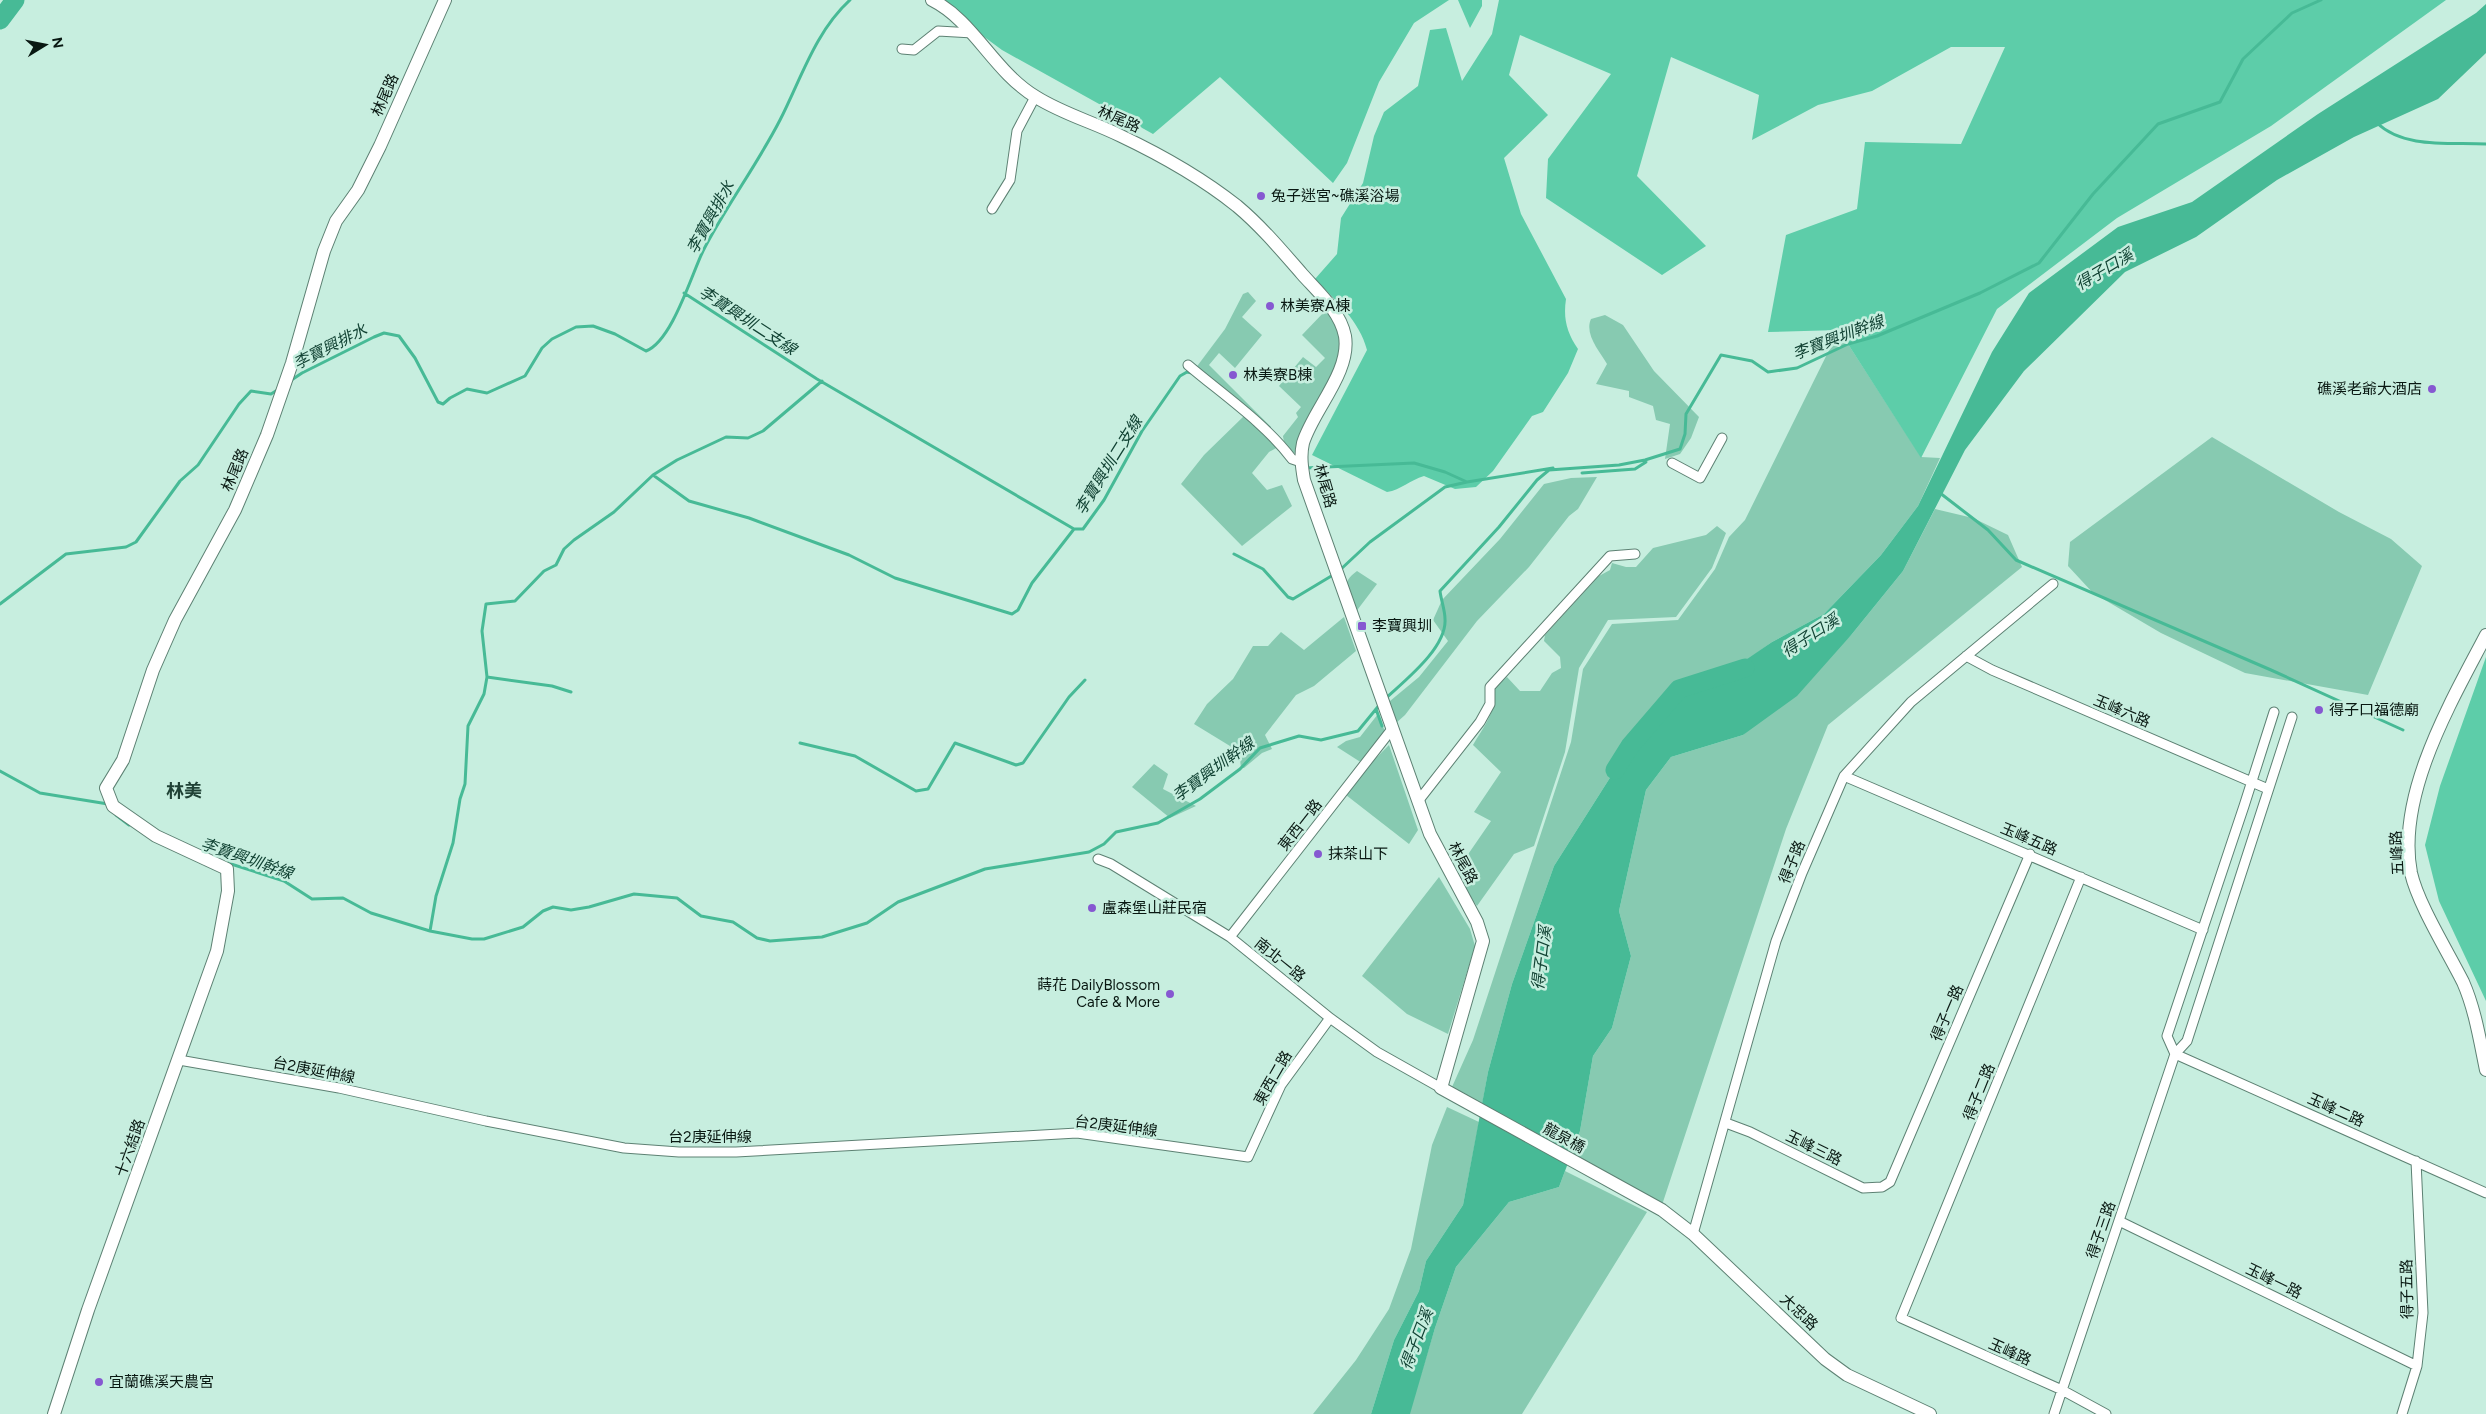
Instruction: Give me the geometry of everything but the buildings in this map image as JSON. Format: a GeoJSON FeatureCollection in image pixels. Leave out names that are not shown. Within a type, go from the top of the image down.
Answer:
{"type":"FeatureCollection","features":[{"type":"Feature","properties":{"kind":"street","name":"林尾路"},"geometry":{"type":"LineString","coordinates":[[228,891],[226,869],[156,836],[113,806],[106,788],[124,760],[153,670],[175,620],[235,510],[267,435],[292,363],[324,252],[336,221],[358,190],[380,146],[445,0]]}},
{"type":"Feature","properties":{"kind":"street","name":"林尾路"},"geometry":{"type":"LineString","coordinates":[[932,0],[956,16],[973,33],[1004,73],[1035,97],[1071,117],[1120,135],[1192,176],[1237,206],[1266,234],[1335,311],[1344,335],[1344,358],[1304,443],[1301,462],[1316,517],[1430,834],[1477,922],[1483,941],[1446,1091]]}},
{"type":"Feature","properties":{"kind":"street"},"geometry":{"type":"LineString","coordinates":[[902,48],[914,50],[938,31],[973,33]]}},
{"type":"Feature","properties":{"kind":"street"},"geometry":{"type":"LineString","coordinates":[[992,209],[1010,180],[1017,131],[1035,97]]}},
{"type":"Feature","properties":{"kind":"street"},"geometry":{"type":"LineString","coordinates":[[1188,365],[1248,416],[1283,448],[1292,459],[1301,462]]}},
{"type":"Feature","properties":{"kind":"street"},"geometry":{"type":"LineString","coordinates":[[1672,464],[1700,478],[1722,438]]}},
{"type":"Feature","properties":{"kind":"street"},"geometry":{"type":"LineString","coordinates":[[1419,800],[1480,722],[1490,704],[1490,687],[1610,556],[1635,554]]}},
{"type":"Feature","properties":{"kind":"street","name":"得子路"},"geometry":{"type":"LineString","coordinates":[[1693,1234],[1776,941],[1802,873],[1844,776],[1911,702],[2053,584]]}},
{"type":"Feature","properties":{"kind":"street","name":"五峰路"},"geometry":{"type":"LineString","coordinates":[[2486,635],[2435,738],[2412,808],[2409,850],[2412,874],[2420,896],[2464,985],[2486,1070]]}},
{"type":"Feature","properties":{"kind":"street","name":"玉峰六路"},"geometry":{"type":"LineString","coordinates":[[1966,656],[1992,670],[2268,789]]}},
{"type":"Feature","properties":{"kind":"street"},"geometry":{"type":"LineString","coordinates":[[2175,1054],[2167,1036],[2274,712]]}},
{"type":"Feature","properties":{"kind":"street","name":"得子三路"},"geometry":{"type":"LineString","coordinates":[[2054,1414],[2175,1054],[2187,1041],[2292,717]]}},
{"type":"Feature","properties":{"kind":"street","name":"東西一路"},"geometry":{"type":"LineString","coordinates":[[1230,937],[1392,729]]}},
{"type":"Feature","properties":{"kind":"street","name":"玉峰五路"},"geometry":{"type":"LineString","coordinates":[[1844,776],[2030,854],[2203,930]]}},
{"type":"Feature","properties":{"kind":"street","name":"得子一路"},"geometry":{"type":"LineString","coordinates":[[1890,1182],[2030,854]]}},
{"type":"Feature","properties":{"kind":"street","name":"南北一路"},"geometry":{"type":"LineString","coordinates":[[1098,859],[1111,864],[1230,937],[1330,1018],[1377,1052],[1446,1091]]}},
{"type":"Feature","properties":{"kind":"street","name":"得子二路"},"geometry":{"type":"LineString","coordinates":[[1901,1318],[2081,877]]}},
{"type":"Feature","properties":{"kind":"street","name":"十六結路"},"geometry":{"type":"LineString","coordinates":[[54,1414],[88,1310],[217,951],[228,891]]}},
{"type":"Feature","properties":{"kind":"street","name":"東西二路"},"geometry":{"type":"LineString","coordinates":[[1248,1157],[1282,1085],[1330,1018]]}},
{"type":"Feature","properties":{"kind":"street","name":"玉峰二路"},"geometry":{"type":"LineString","coordinates":[[2175,1054],[2486,1193]]}},
{"type":"Feature","properties":{"kind":"street","name":"台2庚延伸線"},"geometry":{"type":"LineString","coordinates":[[179,1060],[339,1088],[486,1121],[624,1148],[679,1152],[736,1152],[1077,1133],[1248,1157]]}},
{"type":"Feature","properties":{"kind":"street","name":"龍泉橋"},"geometry":{"type":"LineString","coordinates":[[1446,1091],[1662,1210]]}},
{"type":"Feature","properties":{"kind":"street","name":"玉峰三路"},"geometry":{"type":"LineString","coordinates":[[1726,1123],[1750,1132],[1863,1188],[1882,1187],[1890,1182]]}},
{"type":"Feature","properties":{"kind":"street","name":"得子五路"},"geometry":{"type":"LineString","coordinates":[[2402,1414],[2417,1366],[2424,1313],[2416,1161]]}},
{"type":"Feature","properties":{"kind":"street","name":"大忠路"},"geometry":{"type":"LineString","coordinates":[[1662,1210],[1693,1234],[1825,1359],[1847,1375],[1930,1414]]}},
{"type":"Feature","properties":{"kind":"street","name":"玉峰一路"},"geometry":{"type":"LineString","coordinates":[[2119,1221],[2417,1366]]}},
{"type":"Feature","properties":{"kind":"street","name":"玉峰路"},"geometry":{"type":"LineString","coordinates":[[1901,1318],[2062,1390],[2106,1414]]}},
{"type":"Feature","properties":{"kind":"shaded area"},"geometry":{"type":"Polygon","coordinates":[[[934,0],[1449,0],[1414,23],[1379,82],[1347,163],[1333,183],[1220,77],[1153,134],[1002,50],[934,0]]]}},
{"type":"Feature","properties":{"kind":"shaded area"},"geometry":{"type":"Polygon","coordinates":[[[1458,0],[1482,0],[1482,6],[1470,28],[1458,0]]]}},
{"type":"Feature","properties":{"kind":"shaded area"},"geometry":{"type":"Polygon","coordinates":[[[1499,0],[2446,0],[2271,126],[2117,218],[1997,309],[1921,458],[1839,330],[1768,332],[1786,235],[1857,209],[1865,142],[1961,144],[2005,47],[1951,47],[1872,91],[1818,105],[1752,140],[1759,95],[1671,57],[1637,176],[1706,246],[1662,275],[1546,198],[1548,159],[1611,74],[1520,35],[1509,75],[1548,115],[1504,158],[1521,214],[1566,299],[1565,313],[1567,326],[1578,349],[1568,373],[1543,412],[1532,416],[1493,471],[1476,487],[1455,489],[1424,476],[1387,492],[1312,455],[1367,350],[1364,339],[1353,320],[1315,279],[1337,254],[1341,218],[1363,183],[1374,136],[1384,112],[1418,86],[1430,30],[1446,28],[1462,81],[1492,34],[1499,0]]]}},
{"type":"Feature","properties":{"kind":"shaded area"},"geometry":{"type":"Polygon","coordinates":[[[1248,292],[1256,301],[1242,317],[1262,335],[1235,368],[1219,353],[1209,365],[1271,427],[1269,430],[1195,369],[1225,329],[1243,294],[1248,292]]]}},
{"type":"Feature","properties":{"kind":"shaded area"},"geometry":{"type":"Polygon","coordinates":[[[1326,310],[1334,320],[1342,338],[1342,358],[1297,454],[1287,447],[1283,436],[1298,417],[1296,413],[1301,407],[1279,386],[1303,357],[1316,367],[1325,358],[1302,335],[1326,310]]]}},
{"type":"Feature","properties":{"kind":"shaded area"},"geometry":{"type":"Polygon","coordinates":[[[1605,315],[1623,325],[1654,371],[1699,417],[1691,438],[1680,454],[1665,459],[1670,424],[1656,420],[1653,406],[1629,397],[1629,391],[1596,384],[1607,364],[1591,337],[1589,325],[1591,319],[1605,315]]]}},
{"type":"Feature","properties":{"kind":"shaded area"},"geometry":{"type":"Polygon","coordinates":[[[1839,330],[1921,457],[1940,458],[1918,506],[1881,555],[1824,614],[1772,642],[1632,743],[1554,866],[1512,984],[1488,1072],[1482,1105],[1452,1087],[1473,1040],[1571,742],[1583,669],[1612,624],[1678,620],[1715,569],[1729,537],[1745,520],[1839,330]]]}},
{"type":"Feature","properties":{"kind":"shaded area"},"geometry":{"type":"Polygon","coordinates":[[[1244,416],[1278,447],[1269,452],[1252,473],[1267,490],[1282,485],[1292,506],[1242,546],[1181,484],[1204,455],[1244,416]]]}},
{"type":"Feature","properties":{"kind":"shaded area"},"geometry":{"type":"Polygon","coordinates":[[[2212,437],[2339,512],[2391,539],[2422,566],[2368,695],[2245,673],[2161,633],[2093,593],[2068,566],[2070,542],[2212,437]]]}},
{"type":"Feature","properties":{"kind":"shaded area"},"geometry":{"type":"Polygon","coordinates":[[[1597,477],[1578,509],[1569,516],[1529,567],[1477,621],[1405,715],[1396,723],[1390,708],[1390,701],[1419,677],[1448,641],[1433,620],[1442,600],[1500,539],[1544,484],[1571,478],[1597,477]]]}},
{"type":"Feature","properties":{"kind":"shaded area"},"geometry":{"type":"Polygon","coordinates":[[[1935,509],[1973,518],[2008,535],[2022,567],[1828,725],[1786,829],[1662,1205],[1572,1153],[1580,1131],[1593,1056],[1612,1028],[1631,956],[1619,911],[1646,790],[1671,757],[1743,735],[1852,634],[1903,571],[1935,509]]]}},
{"type":"Feature","properties":{"kind":"shaded area"},"geometry":{"type":"Polygon","coordinates":[[[1717,526],[1726,533],[1712,568],[1676,617],[1608,620],[1579,668],[1565,752],[1534,846],[1514,854],[1477,906],[1462,886],[1466,876],[1460,866],[1491,821],[1474,812],[1501,772],[1473,745],[1492,711],[1494,688],[1507,677],[1520,691],[1540,691],[1552,673],[1561,668],[1560,657],[1544,641],[1545,635],[1599,576],[1610,570],[1612,563],[1626,567],[1636,567],[1653,548],[1706,535],[1717,526]]]}},
{"type":"Feature","properties":{"kind":"shaded area"},"geometry":{"type":"Polygon","coordinates":[[[1357,571],[1377,584],[1355,613],[1346,590],[1346,585],[1351,576],[1357,571]]]}},
{"type":"Feature","properties":{"kind":"shaded area"},"geometry":{"type":"Polygon","coordinates":[[[1344,617],[1356,651],[1314,686],[1296,695],[1265,735],[1272,749],[1262,753],[1244,768],[1241,768],[1240,759],[1228,754],[1230,746],[1194,724],[1207,704],[1233,679],[1253,646],[1268,646],[1281,632],[1304,650],[1344,617]]]}},
{"type":"Feature","properties":{"kind":"shaded area"},"geometry":{"type":"Polygon","coordinates":[[[2486,657],[2486,1001],[2439,901],[2425,845],[2440,786],[2486,657]]]}},
{"type":"Feature","properties":{"kind":"shaded area"},"geometry":{"type":"Polygon","coordinates":[[[1378,714],[1386,734],[1362,763],[1337,747],[1346,741],[1360,737],[1378,714]]]}},
{"type":"Feature","properties":{"kind":"shaded area"},"geometry":{"type":"Polygon","coordinates":[[[1389,745],[1418,830],[1409,844],[1346,795],[1367,767],[1389,745]]]}},
{"type":"Feature","properties":{"kind":"shaded area"},"geometry":{"type":"Polygon","coordinates":[[[1154,764],[1168,774],[1163,789],[1196,806],[1170,818],[1132,787],[1154,764]]]}},
{"type":"Feature","properties":{"kind":"shaded area"},"geometry":{"type":"Polygon","coordinates":[[[1439,877],[1470,929],[1475,946],[1448,1034],[1407,1014],[1362,976],[1439,877]]]}},
{"type":"Feature","properties":{"kind":"shaded area"},"geometry":{"type":"Polygon","coordinates":[[[1447,1107],[1479,1122],[1463,1205],[1426,1261],[1419,1291],[1394,1340],[1371,1414],[1313,1414],[1356,1360],[1389,1309],[1411,1249],[1432,1145],[1447,1107]]]}},
{"type":"Feature","properties":{"kind":"shaded area"},"geometry":{"type":"Polygon","coordinates":[[[1565,1171],[1647,1212],[1522,1414],[1409,1414],[1456,1267],[1509,1202],[1559,1187],[1565,1171]]]}},
{"type":"Feature","properties":{"kind":"water"},"geometry":{"type":"Polygon","coordinates":[[[2486,4],[2486,53],[2438,99],[2354,137],[2277,180],[2196,237],[2125,272],[2024,371],[1965,450],[1903,571],[1852,634],[1797,696],[1743,735],[1671,757],[1646,790],[1619,911],[1631,956],[1612,1028],[1593,1056],[1580,1131],[1559,1187],[1509,1202],[1456,1267],[1435,1328],[1410,1414],[1371,1414],[1394,1340],[1419,1291],[1426,1261],[1463,1205],[1488,1072],[1512,984],[1554,866],[1632,743],[1674,700],[1734,668],[1772,642],[1824,614],[1881,555],[1918,506],[1992,352],[2029,293],[2118,227],[2192,202],[2318,114],[2476,13],[2486,4]]]}},
{"type":"Feature","properties":{"kind":"waterway"},"geometry":{"type":"LineString","coordinates":[[0,20],[15,0]]}},
{"type":"Feature","properties":{"kind":"waterway","name":"李寶興排水"},"geometry":{"type":"LineString","coordinates":[[290,381],[302,373],[384,333],[399,336],[415,358],[438,402],[443,404],[467,389],[487,393],[525,376],[542,348],[552,339],[576,327],[593,326],[615,334],[646,351],[655,345],[672,322],[703,251],[771,137],[818,41],[827,26],[850,0]]}},
{"type":"Feature","properties":{"kind":"waterway","name":"李寶興圳幹線"},"geometry":{"type":"LineString","coordinates":[[1385,699],[1423,663],[1439,641],[1444,630],[1445,619],[1440,591],[1499,527],[1537,480],[1549,470],[1619,465],[1645,460],[1680,449],[1685,434],[1686,414],[1721,355],[1752,361],[1768,372],[1797,368],[1848,344],[1877,336],[1980,293],[2039,263],[2093,194],[2158,124],[2220,102],[2243,59],[2292,13],[2321,0]]}},
{"type":"Feature","properties":{"kind":"waterway"},"geometry":{"type":"LineString","coordinates":[[2377,123],[2400,137],[2414,141],[2486,144]]}},
{"type":"Feature","properties":{"kind":"waterway","name":"李寶興圳二支線"},"geometry":{"type":"LineString","coordinates":[[684,293],[817,379],[1074,529],[1083,529],[1104,500],[1142,431],[1180,376],[1187,372],[1192,373]]}},
{"type":"Feature","properties":{"kind":"waterway"},"geometry":{"type":"LineString","coordinates":[[653,475],[677,460],[726,437],[748,438],[763,431],[822,381]]}},
{"type":"Feature","properties":{"kind":"waterway","name":"李寶興排水"},"geometry":{"type":"LineString","coordinates":[[0,604],[66,554],[126,547],[136,542],[180,481],[198,465],[239,404],[251,391],[271,394],[279,389]]}},
{"type":"Feature","properties":{"kind":"waterway"},"geometry":{"type":"LineString","coordinates":[[1582,473],[1635,469],[1646,462]]}},
{"type":"Feature","properties":{"kind":"waterway","name":"李寶興圳二支線"},"geometry":{"type":"LineString","coordinates":[[1305,468],[1414,463],[1445,472],[1467,482],[1553,468]]}},
{"type":"Feature","properties":{"kind":"waterway"},"geometry":{"type":"LineString","coordinates":[[430,931],[436,896],[453,843],[460,799],[465,784],[468,726],[484,694],[487,677],[482,631],[486,604],[515,601],[544,571],[556,565],[564,549],[614,512],[653,475],[689,501],[749,518],[849,555],[895,578],[1012,614],[1018,610],[1032,583],[1074,529]]}},
{"type":"Feature","properties":{"kind":"waterway"},"geometry":{"type":"LineString","coordinates":[[1340,570],[1370,542],[1445,487],[1467,482]]}},
{"type":"Feature","properties":{"kind":"waterway"},"geometry":{"type":"LineString","coordinates":[[1940,493],[1988,530],[2016,560],[2271,670],[2403,730]]}},
{"type":"Feature","properties":{"kind":"waterway"},"geometry":{"type":"LineString","coordinates":[[1234,554],[1263,569],[1288,597],[1293,599],[1333,575]]}},
{"type":"Feature","properties":{"kind":"waterway","name":"得子口溪"},"geometry":{"type":"LineString","coordinates":[[1615,770],[1630,746],[1679,689],[1745,668]]}},
{"type":"Feature","properties":{"kind":"waterway"},"geometry":{"type":"LineString","coordinates":[[487,677],[552,686],[571,692]]}},
{"type":"Feature","properties":{"kind":"waterway"},"geometry":{"type":"LineString","coordinates":[[800,743],[855,756],[916,791],[928,789],[955,743],[1016,765],[1023,763],[1069,697],[1085,680]]}},
{"type":"Feature","properties":{"kind":"waterway","name":"李寶興圳幹線"},"geometry":{"type":"LineString","coordinates":[[228,863],[284,881],[312,899],[343,898],[371,913],[430,931],[472,939],[484,939],[523,927],[543,911],[553,907],[571,910],[589,907],[634,894],[677,898],[701,916],[733,922],[757,938],[770,941],[822,937],[867,923],[898,902],[985,869],[1089,852],[1104,844],[1116,832],[1158,823],[1200,799],[1240,769],[1260,748],[1299,736],[1321,740],[1358,731],[1381,703]]}},
{"type":"Feature","properties":{"kind":"waterway"},"geometry":{"type":"LineString","coordinates":[[1376,709],[1382,726]]}},
{"type":"Feature","properties":{"kind":"waterway","name":"李寶興圳幹線"},"geometry":{"type":"LineString","coordinates":[[0,771],[40,793],[108,804]]}},
{"type":"Feature","properties":{"kind":"waterway","name":"李寶興圳幹線"},"geometry":{"type":"LineString","coordinates":[[116,815],[129,825]]}},
{"type":"Feature","properties":{"kind":"place","name":"兔子迷宮~礁溪浴場"},"geometry":{"type":"Point","coordinates":[1261,196]}},
{"type":"Feature","properties":{"kind":"place","name":"林美寮A棟"},"geometry":{"type":"Point","coordinates":[1270,306]}},
{"type":"Feature","properties":{"kind":"place","name":"林美寮B棟"},"geometry":{"type":"Point","coordinates":[1233,375]}},
{"type":"Feature","properties":{"kind":"place","name":"礁溪老爺大酒店"},"geometry":{"type":"Point","coordinates":[2432,389]}},
{"type":"Feature","properties":{"kind":"place","name":"李寶興圳"},"geometry":{"type":"Point","coordinates":[1362,626]}},
{"type":"Feature","properties":{"kind":"place","name":"得子口福德廟"},"geometry":{"type":"Point","coordinates":[2319,710]}},
{"type":"Feature","properties":{"kind":"place","name":"抹茶山下"},"geometry":{"type":"Point","coordinates":[1318,854]}},
{"type":"Feature","properties":{"kind":"place","name":"盧森堡山莊民宿"},"geometry":{"type":"Point","coordinates":[1092,908]}},
{"type":"Feature","properties":{"kind":"place","name":"蒔花 DailyBlossom Cafe & More"},"geometry":{"type":"Point","coordinates":[1170,994]}},
{"type":"Feature","properties":{"kind":"place","name":"宜蘭礁溪天農宮"},"geometry":{"type":"Point","coordinates":[99,1382]}},
{"type":"Feature","properties":{"kind":"district","name":"林美"},"geometry":{"type":"Point","coordinates":[184,791]}}]}
